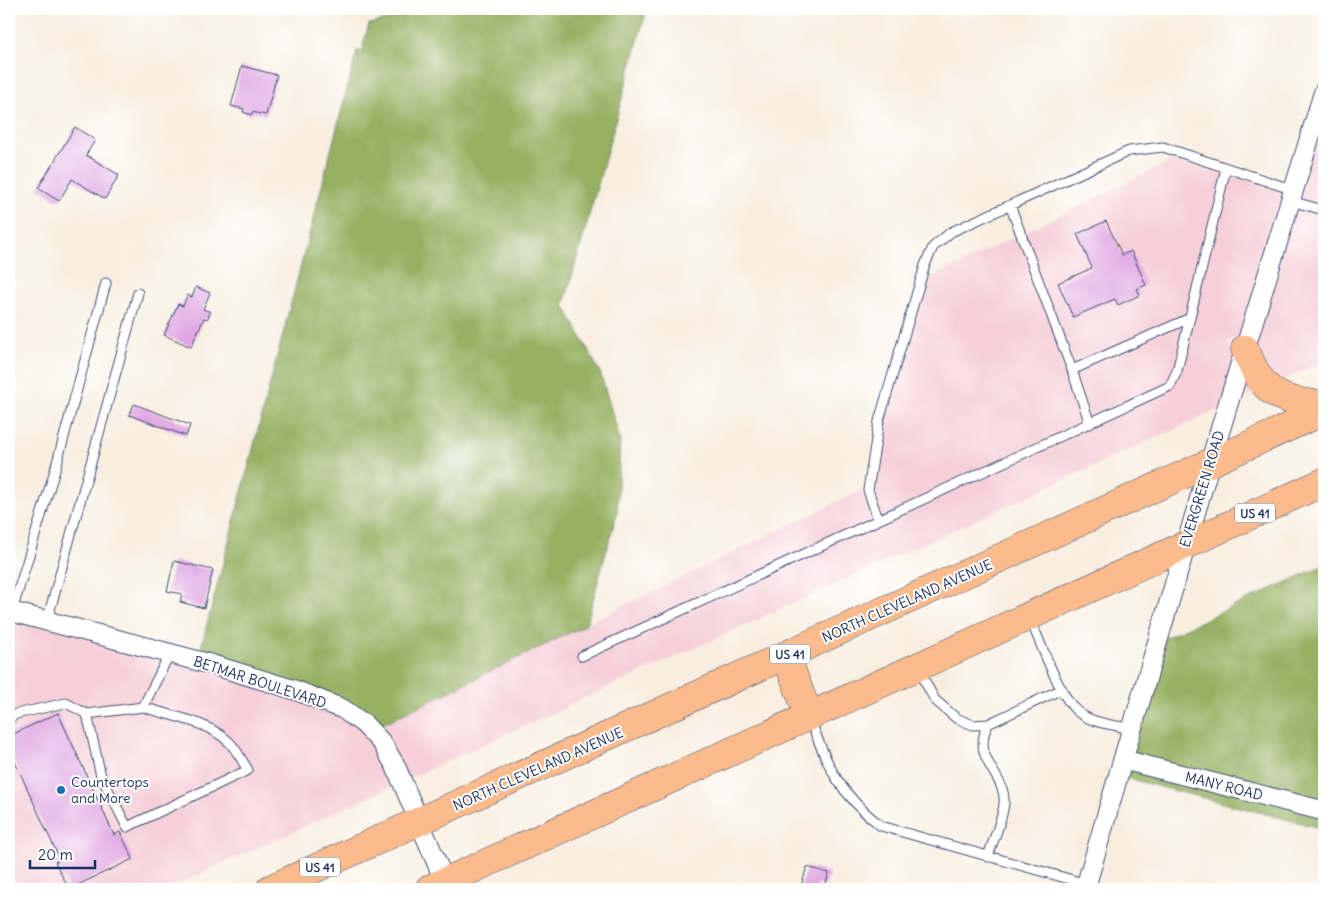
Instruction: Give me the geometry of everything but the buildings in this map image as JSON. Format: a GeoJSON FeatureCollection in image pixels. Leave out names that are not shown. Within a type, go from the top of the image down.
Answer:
{"type":"FeatureCollection","features":[{"type":"Feature","properties":{"kind":"main road"},"geometry":{"type":"LineString","coordinates":[[1244,349],[1256,376],[1273,393],[1292,402],[1324,406]]}},
{"type":"Feature","properties":{"kind":"main road","name":"NORTH CLEVELAND AVENUE"},"geometry":{"type":"LineString","coordinates":[[270,889],[1324,411]]}},
{"type":"Feature","properties":{"kind":"main road","name":"US 41"},"geometry":{"type":"LineString","coordinates":[[437,886],[1324,482]]}},
{"type":"Feature","properties":{"kind":"main road"},"geometry":{"type":"LineString","coordinates":[[786,656],[809,716]]}},
{"type":"Feature","properties":{"kind":"street","name":"EVERGREEN ROAD"},"geometry":{"type":"LineString","coordinates":[[1086,886],[1185,545],[1324,91]]}},
{"type":"Feature","properties":{"kind":"street","name":"BETMAR BOULEVARD"},"geometry":{"type":"LineString","coordinates":[[10,611],[170,653],[295,690],[342,709],[364,724],[382,743],[395,766],[419,823],[437,886]]}},
{"type":"Feature","properties":{"kind":"street","name":"MANY ROAD"},"geometry":{"type":"LineString","coordinates":[[1124,760],[1324,811]]}},
{"type":"Feature","properties":{"kind":"lane"},"geometry":{"type":"LineString","coordinates":[[878,519],[868,490],[879,421],[916,293],[933,247],[950,232],[1129,151],[1163,148],[1226,168],[1324,210]]}},
{"type":"Feature","properties":{"kind":"lane"},"geometry":{"type":"LineString","coordinates":[[582,656],[1170,386],[1177,371],[1226,168]]}},
{"type":"Feature","properties":{"kind":"lane"},"geometry":{"type":"LineString","coordinates":[[1010,205],[1072,370],[1090,424]]}},
{"type":"Feature","properties":{"kind":"lane"},"geometry":{"type":"LineString","coordinates":[[10,611],[54,470],[106,283]]}},
{"type":"Feature","properties":{"kind":"lane"},"geometry":{"type":"LineString","coordinates":[[46,621],[138,293]]}},
{"type":"Feature","properties":{"kind":"lane"},"geometry":{"type":"LineString","coordinates":[[1072,370],[1190,318]]}},
{"type":"Feature","properties":{"kind":"lane"},"geometry":{"type":"LineString","coordinates":[[1029,616],[1066,699],[1077,712],[1094,720],[1133,729]]}},
{"type":"Feature","properties":{"kind":"lane"},"geometry":{"type":"LineString","coordinates":[[143,707],[170,653]]}},
{"type":"Feature","properties":{"kind":"lane"},"geometry":{"type":"LineString","coordinates":[[917,667],[935,700],[956,718],[973,724],[988,724],[1062,690]]}},
{"type":"Feature","properties":{"kind":"lane"},"geometry":{"type":"LineString","coordinates":[[9,719],[16,714],[66,703],[87,714],[143,707],[190,720],[213,731],[228,741],[248,770],[127,827],[101,776],[87,714]]}},
{"type":"Feature","properties":{"kind":"lane"},"geometry":{"type":"LineString","coordinates":[[809,716],[827,765],[843,790],[861,810],[881,826],[1086,886]]}},
{"type":"Feature","properties":{"kind":"lane"},"geometry":{"type":"LineString","coordinates":[[988,724],[982,744],[985,756],[1003,793],[1004,804],[988,857]]}},
{"type":"Feature","properties":{"kind":"shaded area"},"geometry":{"type":"Polygon","coordinates":[[[1324,107],[1324,361],[1279,382],[1267,370],[1252,335],[1228,342],[1244,379],[1256,392],[167,889],[9,889],[9,610],[319,697],[366,731],[868,487],[922,282],[1172,161],[1300,194],[1324,107]]]}},
{"type":"Feature","properties":{"kind":"green space"},"geometry":{"type":"Polygon","coordinates":[[[435,9],[647,9],[564,305],[600,372],[620,439],[617,513],[586,625],[366,732],[319,697],[198,659],[357,51],[364,50],[363,45],[369,24],[435,9]]]}},
{"type":"Feature","properties":{"kind":"green space"},"geometry":{"type":"Polygon","coordinates":[[[1324,565],[1324,829],[1126,778],[1162,639],[1324,565]]]}},
{"type":"Feature","properties":{"kind":"place","name":"Countertops and More"},"geometry":{"type":"Point","coordinates":[61,790]}}]}
